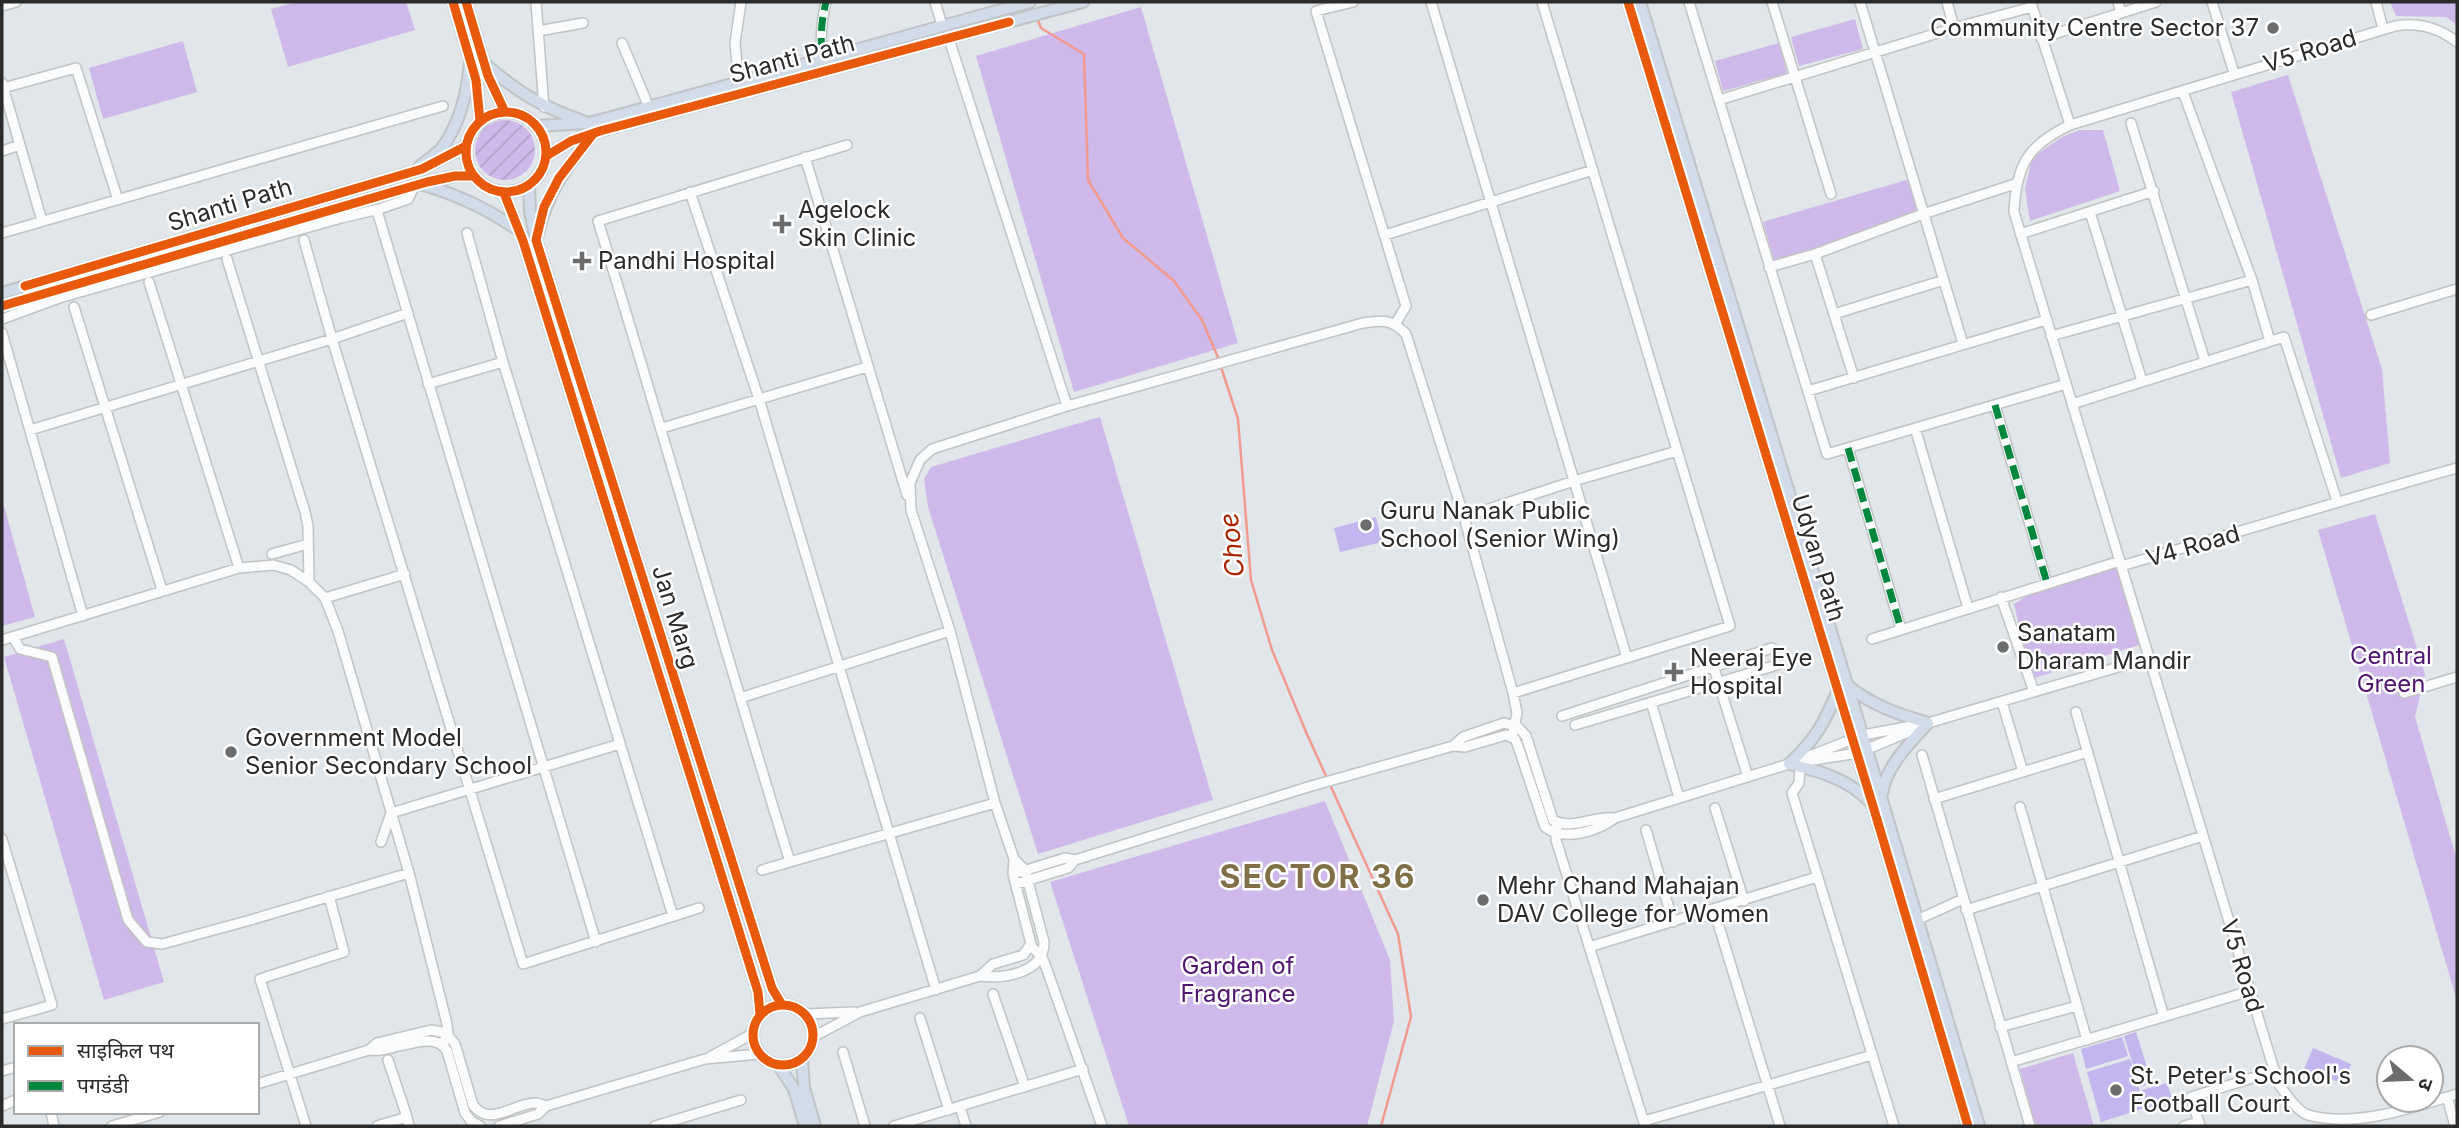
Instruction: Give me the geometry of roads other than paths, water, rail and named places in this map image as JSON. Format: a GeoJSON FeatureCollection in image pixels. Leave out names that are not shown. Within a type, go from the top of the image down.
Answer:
{"type":"FeatureCollection","features":[{"type":"Feature","properties":{"kind":"main road"},"geometry":{"type":"LineString","coordinates":[[453,2],[476,80],[480,121]]}},
{"type":"Feature","properties":{"kind":"main road"},"geometry":{"type":"LineString","coordinates":[[467,2],[484,63],[505,113]]}},
{"type":"Feature","properties":{"kind":"main road","name":"Shanti Path"},"geometry":{"type":"LineString","coordinates":[[538,126],[588,122],[1030,2]]}},
{"type":"Feature","properties":{"kind":"main road","name":"Udyan Path"},"geometry":{"type":"LineString","coordinates":[[1628,2],[1843,687]]}},
{"type":"Feature","properties":{"kind":"main road","name":"Udyan Path"},"geometry":{"type":"LineString","coordinates":[[1640,2],[1877,802],[1968,1126]]}},
{"type":"Feature","properties":{"kind":"main road","name":"Shanti Path"},"geometry":{"type":"LineString","coordinates":[[548,155],[571,141],[593,134],[948,36],[1079,3]]}},
{"type":"Feature","properties":{"kind":"main road"},"geometry":{"type":"LineString","coordinates":[[415,171],[440,149],[454,125],[469,81],[470,60]]}},
{"type":"Feature","properties":{"kind":"main road"},"geometry":{"type":"LineString","coordinates":[[484,63],[513,88],[544,107],[588,122]]}},
{"type":"Feature","properties":{"kind":"main road"},"geometry":{"type":"LineString","coordinates":[[505,113],[525,117],[538,126],[548,155],[543,169],[529,185],[504,193],[480,183],[472,176],[465,159],[466,146],[470,132],[480,121],[488,115],[505,113]]}},
{"type":"Feature","properties":{"kind":"main road"},"geometry":{"type":"LineString","coordinates":[[536,240],[544,207],[559,178],[593,134]]}},
{"type":"Feature","properties":{"kind":"main road","name":"Shanti Path"},"geometry":{"type":"LineString","coordinates":[[2,293],[415,171],[442,161],[466,146]]}},
{"type":"Feature","properties":{"kind":"main road","name":"Shanti Path"},"geometry":{"type":"LineString","coordinates":[[2,306],[417,185],[455,176],[472,176]]}},
{"type":"Feature","properties":{"kind":"main road"},"geometry":{"type":"LineString","coordinates":[[417,185],[442,191],[490,210],[518,230]]}},
{"type":"Feature","properties":{"kind":"main road","name":"Jan Marg"},"geometry":{"type":"LineString","coordinates":[[529,185],[530,211],[536,240],[772,988],[782,1005]]}},
{"type":"Feature","properties":{"kind":"main road","name":"Jan Marg"},"geometry":{"type":"LineString","coordinates":[[504,193],[518,230],[758,992],[760,1014]]}},
{"type":"Feature","properties":{"kind":"main road"},"geometry":{"type":"LineString","coordinates":[[1843,687],[1886,709],[1928,723],[1906,747],[1877,802],[1838,778],[1795,765],[1825,723],[1843,687]]}},
{"type":"Feature","properties":{"kind":"main road","name":"Udyan Path"},"geometry":{"type":"LineString","coordinates":[[1877,802],[1917,920],[1979,1126]]}},
{"type":"Feature","properties":{"kind":"main road"},"geometry":{"type":"LineString","coordinates":[[782,1005],[796,1007],[805,1014],[813,1037],[810,1048],[802,1059],[793,1064],[779,1066],[764,1060],[753,1045],[752,1034],[760,1014],[772,1006],[782,1005]]}},
{"type":"Feature","properties":{"kind":"main road"},"geometry":{"type":"LineString","coordinates":[[802,1059],[804,1088],[815,1126]]}},
{"type":"Feature","properties":{"kind":"main road"},"geometry":{"type":"LineString","coordinates":[[779,1066],[794,1090],[805,1126]]}},
{"type":"Feature","properties":{"kind":"street"},"geometry":{"type":"LineString","coordinates":[[2,6],[16,2]]}},
{"type":"Feature","properties":{"kind":"street"},"geometry":{"type":"LineString","coordinates":[[536,2],[544,107]]}},
{"type":"Feature","properties":{"kind":"street"},"geometry":{"type":"LineString","coordinates":[[738,75],[735,43],[741,2]]}},
{"type":"Feature","properties":{"kind":"street"},"geometry":{"type":"LineString","coordinates":[[822,52],[822,19],[827,2]]}},
{"type":"Feature","properties":{"kind":"street"},"geometry":{"type":"LineString","coordinates":[[935,2],[942,25]]}},
{"type":"Feature","properties":{"kind":"street"},"geometry":{"type":"LineString","coordinates":[[1353,2],[1316,11],[1406,306],[1396,323]]}},
{"type":"Feature","properties":{"kind":"street"},"geometry":{"type":"LineString","coordinates":[[1431,2],[1627,658]]}},
{"type":"Feature","properties":{"kind":"street"},"geometry":{"type":"LineString","coordinates":[[1513,693],[1730,626],[1542,2]]}},
{"type":"Feature","properties":{"kind":"street"},"geometry":{"type":"LineString","coordinates":[[1689,2],[1827,454],[2066,384]]}},
{"type":"Feature","properties":{"kind":"street"},"geometry":{"type":"LineString","coordinates":[[1772,2],[1831,194]]}},
{"type":"Feature","properties":{"kind":"street"},"geometry":{"type":"LineString","coordinates":[[1860,2],[1963,344]]}},
{"type":"Feature","properties":{"kind":"street"},"geometry":{"type":"LineString","coordinates":[[1947,2],[1954,28]]}},
{"type":"Feature","properties":{"kind":"street"},"geometry":{"type":"LineString","coordinates":[[2118,2],[2121,13]]}},
{"type":"Feature","properties":{"kind":"street"},"geometry":{"type":"LineString","coordinates":[[2041,38],[2155,2]]}},
{"type":"Feature","properties":{"kind":"street","name":"V5 Road"},"geometry":{"type":"LineString","coordinates":[[2212,2],[2234,73],[2383,29],[2409,24],[2435,29],[2457,42]]}},
{"type":"Feature","properties":{"kind":"street"},"geometry":{"type":"LineString","coordinates":[[2376,2],[2383,29]]}},
{"type":"Feature","properties":{"kind":"street"},"geometry":{"type":"LineString","coordinates":[[1719,100],[2031,4],[2070,125]]}},
{"type":"Feature","properties":{"kind":"street"},"geometry":{"type":"LineString","coordinates":[[538,31],[583,23]]}},
{"type":"Feature","properties":{"kind":"street"},"geometry":{"type":"LineString","coordinates":[[948,36],[1067,406]]}},
{"type":"Feature","properties":{"kind":"street"},"geometry":{"type":"LineString","coordinates":[[622,43],[646,100]]}},
{"type":"Feature","properties":{"kind":"street"},"geometry":{"type":"LineString","coordinates":[[43,221],[3,86],[76,68],[118,200]]}},
{"type":"Feature","properties":{"kind":"street"},"geometry":{"type":"LineString","coordinates":[[1872,639],[2047,583],[2120,564],[2020,234],[2014,212],[2015,184],[2028,156],[2048,135],[2070,125],[2183,92],[2234,73]]}},
{"type":"Feature","properties":{"kind":"street"},"geometry":{"type":"LineString","coordinates":[[2183,92],[2252,280],[2270,341]]}},
{"type":"Feature","properties":{"kind":"street"},"geometry":{"type":"LineString","coordinates":[[2,233],[443,106]]}},
{"type":"Feature","properties":{"kind":"street"},"geometry":{"type":"LineString","coordinates":[[2132,124],[2205,361]]}},
{"type":"Feature","properties":{"kind":"street"},"geometry":{"type":"LineString","coordinates":[[2,151],[20,145]]}},
{"type":"Feature","properties":{"kind":"street"},"geometry":{"type":"LineString","coordinates":[[790,862],[598,221],[847,145]]}},
{"type":"Feature","properties":{"kind":"street"},"geometry":{"type":"LineString","coordinates":[[805,158],[950,631],[995,803],[1013,859],[1013,874],[1030,945],[1042,957],[1102,1126]]}},
{"type":"Feature","properties":{"kind":"street"},"geometry":{"type":"LineString","coordinates":[[1385,235],[1593,170]]}},
{"type":"Feature","properties":{"kind":"street"},"geometry":{"type":"LineString","coordinates":[[1769,267],[1815,254],[2015,184]]}},
{"type":"Feature","properties":{"kind":"street"},"geometry":{"type":"LineString","coordinates":[[2,318],[59,298],[379,209],[408,199],[417,185]]}},
{"type":"Feature","properties":{"kind":"street"},"geometry":{"type":"LineString","coordinates":[[2020,234],[2154,191]]}},
{"type":"Feature","properties":{"kind":"street"},"geometry":{"type":"LineString","coordinates":[[690,192],[759,399],[936,989]]}},
{"type":"Feature","properties":{"kind":"street"},"geometry":{"type":"LineString","coordinates":[[2090,212],[2142,381]]}},
{"type":"Feature","properties":{"kind":"street"},"geometry":{"type":"LineString","coordinates":[[378,215],[596,942]]}},
{"type":"Feature","properties":{"kind":"street"},"geometry":{"type":"LineString","coordinates":[[467,233],[503,362],[673,916]]}},
{"type":"Feature","properties":{"kind":"street"},"geometry":{"type":"LineString","coordinates":[[304,240],[523,964],[699,908]]}},
{"type":"Feature","properties":{"kind":"street"},"geometry":{"type":"LineString","coordinates":[[1815,254],[1854,378]]}},
{"type":"Feature","properties":{"kind":"street"},"geometry":{"type":"LineString","coordinates":[[227,259],[305,512],[308,526],[309,582]]}},
{"type":"Feature","properties":{"kind":"street"},"geometry":{"type":"LineString","coordinates":[[1834,314],[1944,280]]}},
{"type":"Feature","properties":{"kind":"street"},"geometry":{"type":"LineString","coordinates":[[2051,336],[2252,280]]}},
{"type":"Feature","properties":{"kind":"street"},"geometry":{"type":"LineString","coordinates":[[149,282],[240,568]]}},
{"type":"Feature","properties":{"kind":"street"},"geometry":{"type":"LineString","coordinates":[[2371,316],[2457,289]]}},
{"type":"Feature","properties":{"kind":"street"},"geometry":{"type":"LineString","coordinates":[[74,307],[162,590]]}},
{"type":"Feature","properties":{"kind":"street"},"geometry":{"type":"LineString","coordinates":[[30,430],[332,339],[408,313]]}},
{"type":"Feature","properties":{"kind":"street"},"geometry":{"type":"LineString","coordinates":[[911,510],[910,483],[920,460],[932,449],[1067,406],[1363,323],[1382,320],[1396,323],[1406,334],[1464,517],[1513,693],[1517,713],[1512,737]]}},
{"type":"Feature","properties":{"kind":"street"},"geometry":{"type":"LineString","coordinates":[[1808,391],[2046,320]]}},
{"type":"Feature","properties":{"kind":"street"},"geometry":{"type":"LineString","coordinates":[[2,333],[83,616]]}},
{"type":"Feature","properties":{"kind":"street"},"geometry":{"type":"LineString","coordinates":[[2072,404],[2284,337],[2337,501]]}},
{"type":"Feature","properties":{"kind":"street"},"geometry":{"type":"LineString","coordinates":[[428,384],[503,362]]}},
{"type":"Feature","properties":{"kind":"street"},"geometry":{"type":"LineString","coordinates":[[662,428],[867,367]]}},
{"type":"Feature","properties":{"kind":"street"},"geometry":{"type":"LineString","coordinates":[[1995,405],[2047,583]]}},
{"type":"Feature","properties":{"kind":"street"},"geometry":{"type":"LineString","coordinates":[[1915,428],[1968,608]]}},
{"type":"Feature","properties":{"kind":"street"},"geometry":{"type":"LineString","coordinates":[[1848,448],[1901,629]]}},
{"type":"Feature","properties":{"kind":"street"},"geometry":{"type":"LineString","coordinates":[[1464,517],[1677,451]]}},
{"type":"Feature","properties":{"kind":"street","name":"V4 Road"},"geometry":{"type":"LineString","coordinates":[[2149,658],[2120,564],[2259,527],[2337,501],[2457,468]]}},
{"type":"Feature","properties":{"kind":"street"},"geometry":{"type":"LineString","coordinates":[[272,554],[308,544]]}},
{"type":"Feature","properties":{"kind":"street"},"geometry":{"type":"LineString","coordinates":[[2,640],[240,568],[273,565],[291,570],[309,582],[325,598],[338,631],[409,873],[447,1024],[447,1051],[465,1113],[471,1121],[481,1126]]}},
{"type":"Feature","properties":{"kind":"street"},"geometry":{"type":"LineString","coordinates":[[325,598],[405,574]]}},
{"type":"Feature","properties":{"kind":"street"},"geometry":{"type":"LineString","coordinates":[[2001,597],[2034,692]]}},
{"type":"Feature","properties":{"kind":"street"},"geometry":{"type":"LineString","coordinates":[[740,698],[950,631]]}},
{"type":"Feature","properties":{"kind":"street"},"geometry":{"type":"LineString","coordinates":[[13,637],[20,649],[52,657],[128,920],[147,942],[162,944],[409,873]]}},
{"type":"Feature","properties":{"kind":"street"},"geometry":{"type":"LineString","coordinates":[[1562,716],[1772,648]]}},
{"type":"Feature","properties":{"kind":"street"},"geometry":{"type":"LineString","coordinates":[[1795,765],[1858,737],[1928,723],[2149,658]]}},
{"type":"Feature","properties":{"kind":"street","name":"V5 Road"},"geometry":{"type":"LineString","coordinates":[[2149,658],[2250,991],[2284,1091],[2306,1115],[2330,1122],[2357,1124],[2369,1124],[2457,1094]]}},
{"type":"Feature","properties":{"kind":"street"},"geometry":{"type":"LineString","coordinates":[[1575,725],[1777,665]]}},
{"type":"Feature","properties":{"kind":"street"},"geometry":{"type":"LineString","coordinates":[[1713,668],[1748,776]]}},
{"type":"Feature","properties":{"kind":"street"},"geometry":{"type":"LineString","coordinates":[[2404,693],[2457,677]]}},
{"type":"Feature","properties":{"kind":"street"},"geometry":{"type":"LineString","coordinates":[[1651,702],[1679,798]]}},
{"type":"Feature","properties":{"kind":"street"},"geometry":{"type":"LineString","coordinates":[[2002,702],[2023,772]]}},
{"type":"Feature","properties":{"kind":"street"},"geometry":{"type":"LineString","coordinates":[[2076,712],[2164,1017]]}},
{"type":"Feature","properties":{"kind":"street"},"geometry":{"type":"LineString","coordinates":[[1453,746],[1463,737],[1504,723],[1516,726],[1526,736],[1551,818],[1557,823],[1570,824],[1602,816],[1615,818]]}},
{"type":"Feature","properties":{"kind":"street"},"geometry":{"type":"LineString","coordinates":[[1013,874],[1065,858],[1075,860],[1358,772],[1453,746],[1465,747],[1506,735],[1512,737],[1518,746],[1545,828],[1566,835],[1605,826],[1615,818],[1748,776],[1862,752],[1928,723]]}},
{"type":"Feature","properties":{"kind":"street"},"geometry":{"type":"LineString","coordinates":[[391,813],[620,744]]}},
{"type":"Feature","properties":{"kind":"street"},"geometry":{"type":"LineString","coordinates":[[1934,799],[2088,752]]}},
{"type":"Feature","properties":{"kind":"street"},"geometry":{"type":"LineString","coordinates":[[1922,755],[2029,1126]]}},
{"type":"Feature","properties":{"kind":"street"},"geometry":{"type":"LineString","coordinates":[[1795,765],[1799,783],[1791,793],[1894,1126]]}},
{"type":"Feature","properties":{"kind":"street"},"geometry":{"type":"LineString","coordinates":[[762,870],[995,803]]}},
{"type":"Feature","properties":{"kind":"street"},"geometry":{"type":"LineString","coordinates":[[2020,807],[2087,1040]]}},
{"type":"Feature","properties":{"kind":"street"},"geometry":{"type":"LineString","coordinates":[[1715,808],[1744,901]]}},
{"type":"Feature","properties":{"kind":"street"},"geometry":{"type":"LineString","coordinates":[[381,842],[391,813]]}},
{"type":"Feature","properties":{"kind":"street"},"geometry":{"type":"LineString","coordinates":[[1557,823],[1555,833],[1645,1124],[1872,1055]]}},
{"type":"Feature","properties":{"kind":"street"},"geometry":{"type":"LineString","coordinates":[[1646,830],[1673,922]]}},
{"type":"Feature","properties":{"kind":"street"},"geometry":{"type":"LineString","coordinates":[[1966,910],[2203,836]]}},
{"type":"Feature","properties":{"kind":"street"},"geometry":{"type":"LineString","coordinates":[[2,843],[51,1005],[2,1019]]}},
{"type":"Feature","properties":{"kind":"street"},"geometry":{"type":"LineString","coordinates":[[813,1037],[860,1012],[980,976],[997,978],[1033,967],[1042,957],[1044,942],[1025,870],[1013,859]]}},
{"type":"Feature","properties":{"kind":"street"},"geometry":{"type":"LineString","coordinates":[[1016,884],[1068,868],[1075,860]]}},
{"type":"Feature","properties":{"kind":"street"},"geometry":{"type":"LineString","coordinates":[[1589,947],[1817,877]]}},
{"type":"Feature","properties":{"kind":"street"},"geometry":{"type":"LineString","coordinates":[[306,1126],[260,979],[344,952],[329,896]]}},
{"type":"Feature","properties":{"kind":"street"},"geometry":{"type":"LineString","coordinates":[[1917,920],[1963,899]]}},
{"type":"Feature","properties":{"kind":"street"},"geometry":{"type":"LineString","coordinates":[[1714,910],[1780,1126]]}},
{"type":"Feature","properties":{"kind":"street"},"geometry":{"type":"LineString","coordinates":[[980,976],[993,964],[1023,955],[1030,945]]}},
{"type":"Feature","properties":{"kind":"street"},"geometry":{"type":"LineString","coordinates":[[2011,1062],[2250,991]]}},
{"type":"Feature","properties":{"kind":"street"},"geometry":{"type":"LineString","coordinates":[[993,994],[1025,1087]]}},
{"type":"Feature","properties":{"kind":"street"},"geometry":{"type":"LineString","coordinates":[[2000,1027],[2077,1006]]}},
{"type":"Feature","properties":{"kind":"street"},"geometry":{"type":"LineString","coordinates":[[805,1014],[860,1012]]}},
{"type":"Feature","properties":{"kind":"street"},"geometry":{"type":"LineString","coordinates":[[920,1018],[949,1110]]}},
{"type":"Feature","properties":{"kind":"street"},"geometry":{"type":"LineString","coordinates":[[259,1083],[369,1050],[377,1043],[431,1030],[455,1044],[473,1105],[479,1112],[481,1126]]}},
{"type":"Feature","properties":{"kind":"street"},"geometry":{"type":"LineString","coordinates":[[705,1059],[752,1034]]}},
{"type":"Feature","properties":{"kind":"street"},"geometry":{"type":"LineString","coordinates":[[843,1052],[865,1126]]}},
{"type":"Feature","properties":{"kind":"street"},"geometry":{"type":"LineString","coordinates":[[499,1126],[538,1114],[546,1106],[705,1059],[759,1054]]}},
{"type":"Feature","properties":{"kind":"street"},"geometry":{"type":"LineString","coordinates":[[377,1126],[408,1122],[388,1060]]}},
{"type":"Feature","properties":{"kind":"street"},"geometry":{"type":"LineString","coordinates":[[894,1126],[1083,1069]]}},
{"type":"Feature","properties":{"kind":"street"},"geometry":{"type":"LineString","coordinates":[[2184,1126],[2199,1124],[2191,1097],[2275,1071]]}},
{"type":"Feature","properties":{"kind":"street"},"geometry":{"type":"LineString","coordinates":[[2446,1097],[2455,1126]]}},
{"type":"Feature","properties":{"kind":"street"},"geometry":{"type":"LineString","coordinates":[[655,1126],[741,1100]]}},
{"type":"Feature","properties":{"kind":"street"},"geometry":{"type":"LineString","coordinates":[[479,1112],[493,1116],[534,1103],[546,1106]]}},
{"type":"Feature","properties":{"kind":"street"},"geometry":{"type":"LineString","coordinates":[[960,1107],[966,1126]]}},
{"type":"Feature","properties":{"kind":"street"},"geometry":{"type":"LineString","coordinates":[[112,1126],[153,1114]]}},
{"type":"Feature","properties":{"kind":"waterway","name":"Choe"},"geometry":{"type":"LineString","coordinates":[[1037,18],[1041,28],[1084,54],[1088,180],[1123,238],[1174,281],[1202,320],[1219,360]]}},
{"type":"Feature","properties":{"kind":"waterway","name":"Choe"},"geometry":{"type":"LineString","coordinates":[[1221,367],[1238,419],[1251,580],[1272,650],[1306,732],[1398,934],[1411,1017],[1381,1126]]}},
{"type":"Feature","properties":{"kind":"place","name":"Community Centre Sector 37"},"geometry":{"type":"Point","coordinates":[2273,28]}},
{"type":"Feature","properties":{"kind":"place","name":"Agelock Skin Clinic"},"geometry":{"type":"Point","coordinates":[782,224]}},
{"type":"Feature","properties":{"kind":"place","name":"Pandhi Hospital"},"geometry":{"type":"Point","coordinates":[582,261]}},
{"type":"Feature","properties":{"kind":"place","name":"Guru Nanak Public School (Senior Wing)"},"geometry":{"type":"Point","coordinates":[1366,525]}},
{"type":"Feature","properties":{"kind":"place","name":"Sanatam Dharam Mandir"},"geometry":{"type":"Point","coordinates":[2003,647]}},
{"type":"Feature","properties":{"kind":"place","name":"Neeraj Eye Hospital"},"geometry":{"type":"Point","coordinates":[1674,672]}},
{"type":"Feature","properties":{"kind":"place","name":"Government Model Senior Secondary School"},"geometry":{"type":"Point","coordinates":[231,752]}},
{"type":"Feature","properties":{"kind":"place","name":"Mehr Chand Mahajan DAV College for Women"},"geometry":{"type":"Point","coordinates":[1483,900]}},
{"type":"Feature","properties":{"kind":"place","name":"St. Peter's School's Football Court"},"geometry":{"type":"Point","coordinates":[2116,1090]}},
{"type":"Feature","properties":{"kind":"district","name":"SECTOR 36"},"geometry":{"type":"Point","coordinates":[1318,877]}},
{"type":"Feature","properties":{"kind":"park label","name":"Central Green"},"geometry":{"type":"Point","coordinates":[2391,670]}},
{"type":"Feature","properties":{"kind":"park label","name":"Garden of Fragrance"},"geometry":{"type":"Point","coordinates":[1238,980]}}]}
